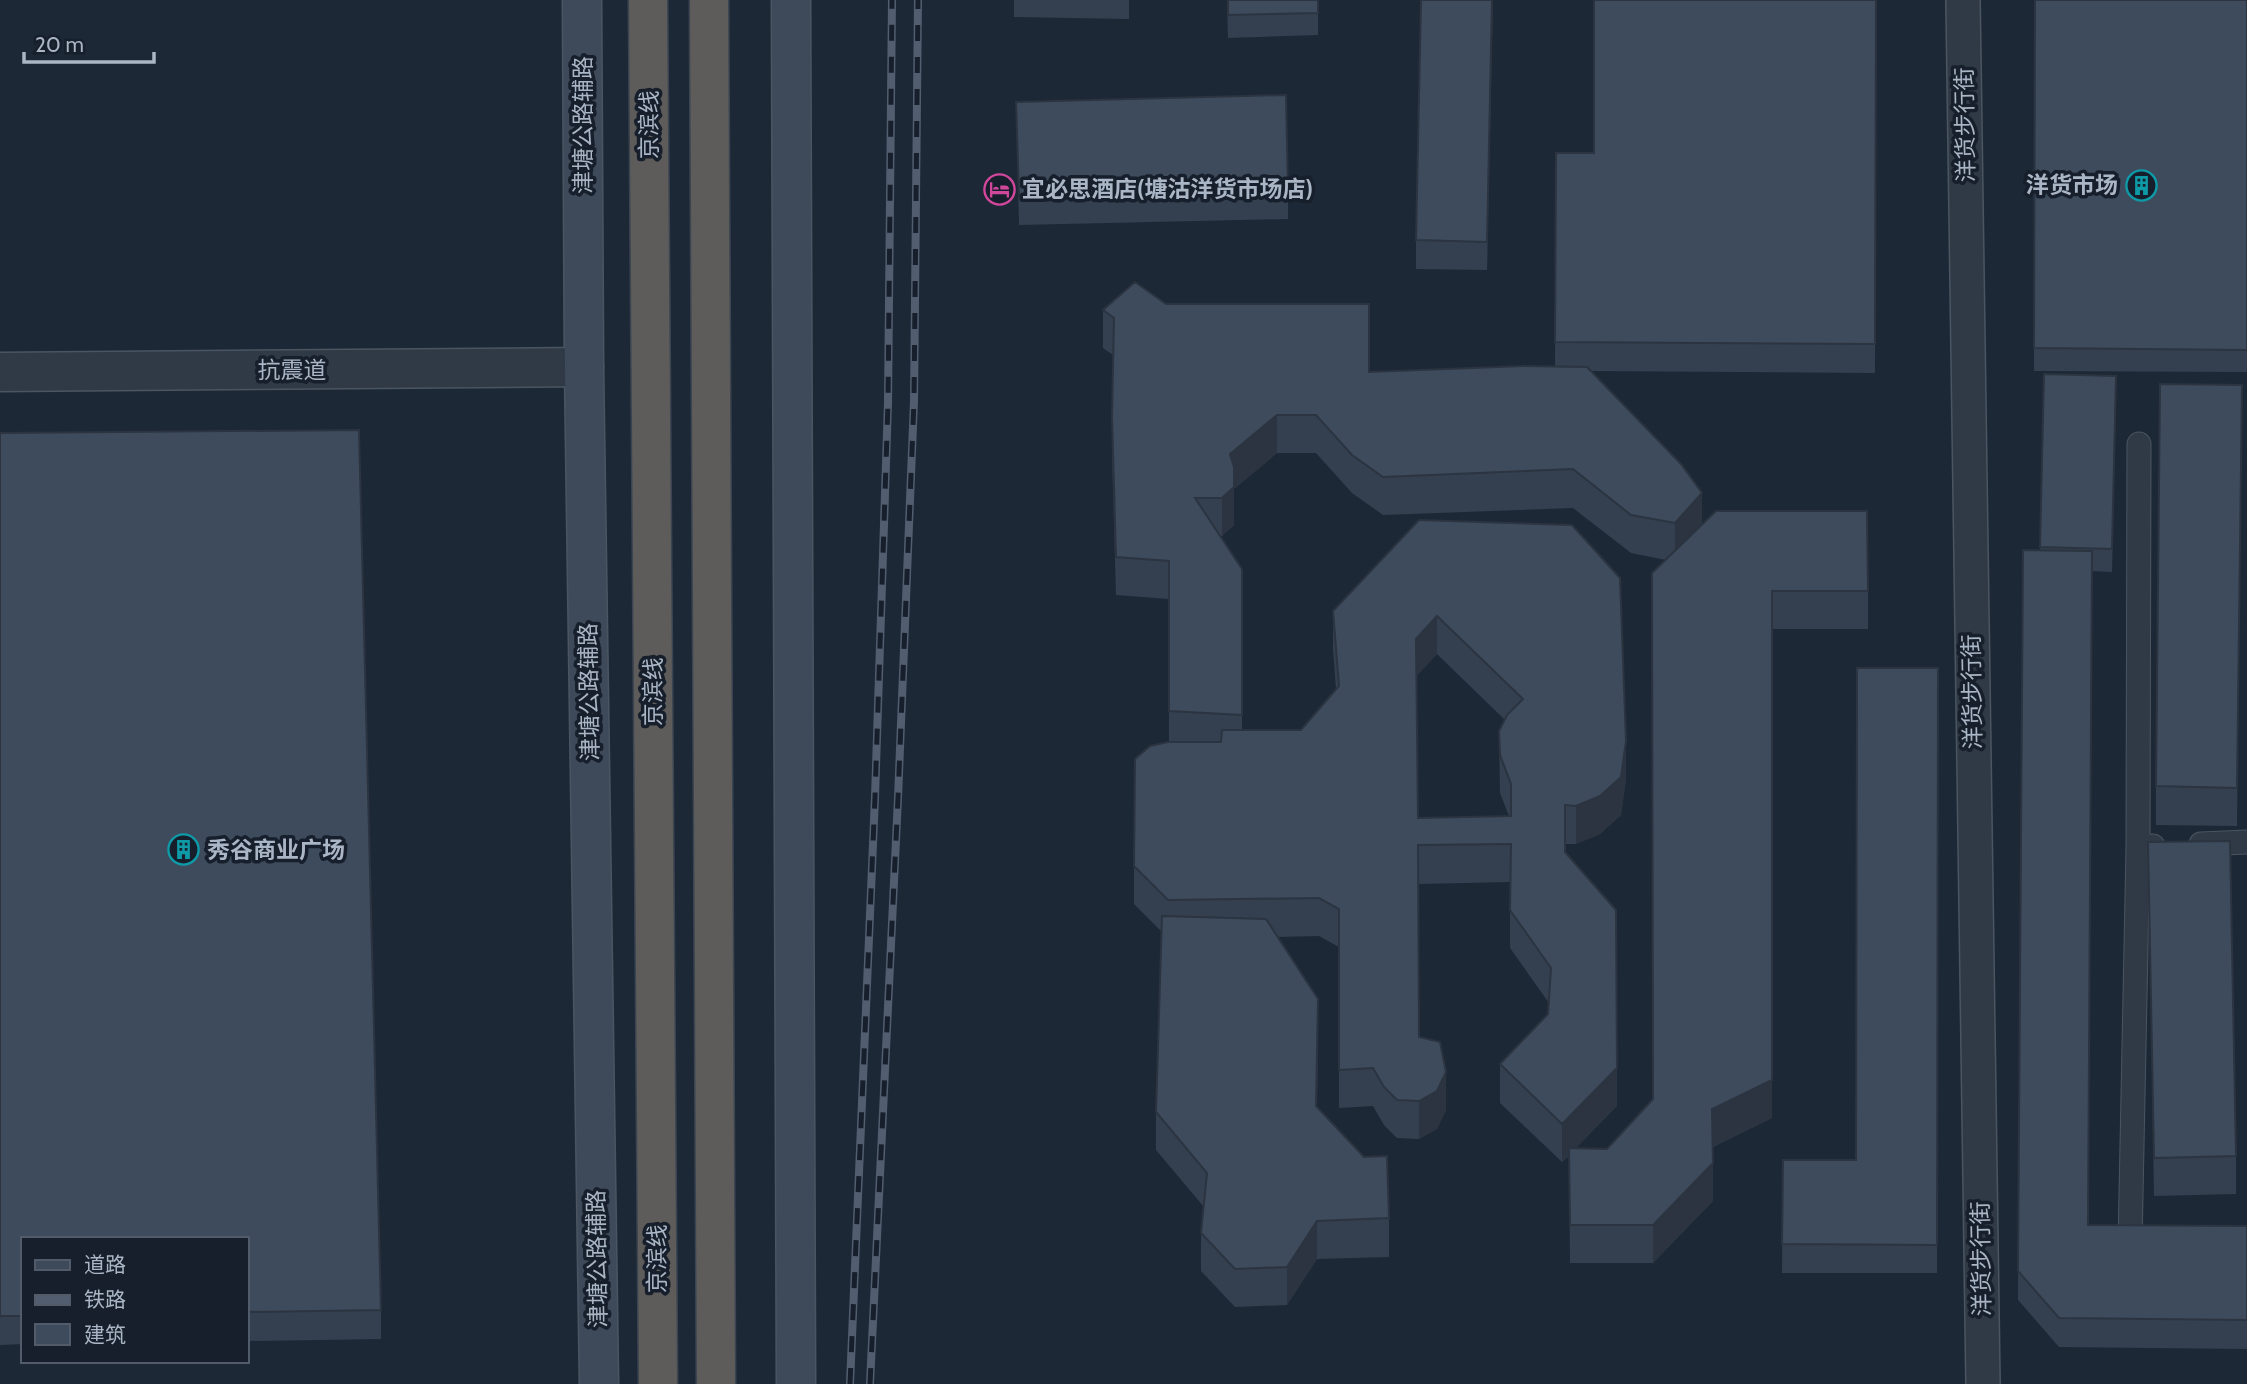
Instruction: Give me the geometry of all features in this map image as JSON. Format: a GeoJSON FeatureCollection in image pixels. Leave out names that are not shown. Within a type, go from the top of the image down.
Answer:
{"type":"FeatureCollection","features":[{"type":"Feature","properties":{"kind":"highway","name":"京滨线"},"geometry":{"type":"LineString","coordinates":[[648,0],[658,1384]]}},
{"type":"Feature","properties":{"kind":"highway"},"geometry":{"type":"LineString","coordinates":[[709,0],[716,1384]]}},
{"type":"Feature","properties":{"kind":"main road","name":"津塘公路辅路"},"geometry":{"type":"LineString","coordinates":[[582,0],[584,367],[599,1384]]}},
{"type":"Feature","properties":{"kind":"main road"},"geometry":{"type":"LineString","coordinates":[[791,0],[796,1384]]}},
{"type":"Feature","properties":{"kind":"street","name":"洋货步行街"},"geometry":{"type":"LineString","coordinates":[[1963,0],[1983,1384]]}},
{"type":"Feature","properties":{"kind":"street","name":"抗震道"},"geometry":{"type":"LineString","coordinates":[[0,372],[584,367]]}},
{"type":"Feature","properties":{"kind":"lane"},"geometry":{"type":"LineString","coordinates":[[2139,444],[2138,847],[2130,1245],[2169,1246]]}},
{"type":"Feature","properties":{"kind":"lane"},"geometry":{"type":"LineString","coordinates":[[2138,847],[2247,842]]}},
{"type":"Feature","properties":{"kind":"building"},"geometry":{"type":"Polygon","coordinates":[[[1228,0],[1318,0],[1318,13],[1228,15],[1228,0]]]}},
{"type":"Feature","properties":{"kind":"building"},"geometry":{"type":"Polygon","coordinates":[[[1421,0],[1492,0],[1487,242],[1416,240],[1421,0]]]}},
{"type":"Feature","properties":{"kind":"building"},"geometry":{"type":"Polygon","coordinates":[[[1594,0],[1876,0],[1875,344],[1555,342],[1556,153],[1594,153],[1594,0]]]}},
{"type":"Feature","properties":{"kind":"building","name":"洋货市场"},"geometry":{"type":"Polygon","coordinates":[[[2035,0],[2247,0],[2247,350],[2034,348],[2035,0]]]}},
{"type":"Feature","properties":{"kind":"building"},"geometry":{"type":"Polygon","coordinates":[[[1286,95],[1288,190],[1019,196],[1016,102],[1286,95]]]}},
{"type":"Feature","properties":{"kind":"building"},"geometry":{"type":"Polygon","coordinates":[[[1135,282],[1166,304],[1369,304],[1369,372],[1524,366],[1587,367],[1681,464],[1702,493],[1675,523],[1631,515],[1573,469],[1383,477],[1352,455],[1316,415],[1277,415],[1230,454],[1234,467],[1234,487],[1222,498],[1195,498],[1242,569],[1242,715],[1169,711],[1169,561],[1116,557],[1112,417],[1114,318],[1103,310],[1135,282]]]}},
{"type":"Feature","properties":{"kind":"building"},"geometry":{"type":"Polygon","coordinates":[[[2044,374],[2116,376],[2112,549],[2040,547],[2044,374]]]}},
{"type":"Feature","properties":{"kind":"building"},"geometry":{"type":"Polygon","coordinates":[[[2160,384],[2242,385],[2237,788],[2156,786],[2160,384]]]}},
{"type":"Feature","properties":{"kind":"building","name":"秀谷商业广场"},"geometry":{"type":"Polygon","coordinates":[[[359,430],[381,1310],[248,1312],[248,1237],[21,1237],[21,1316],[0,1316],[0,433],[359,430]]]}},
{"type":"Feature","properties":{"kind":"building"},"geometry":{"type":"Polygon","coordinates":[[[1716,511],[1867,511],[1868,591],[1772,591],[1772,1080],[1712,1109],[1713,1163],[1653,1225],[1570,1225],[1569,1148],[1607,1149],[1653,1099],[1652,573],[1716,511]]]}},
{"type":"Feature","properties":{"kind":"building"},"geometry":{"type":"Polygon","coordinates":[[[1419,520],[1572,525],[1620,578],[1626,741],[1621,777],[1600,796],[1576,806],[1565,805],[1565,852],[1616,910],[1617,1068],[1562,1124],[1500,1064],[1548,1014],[1551,968],[1510,910],[1511,844],[1418,845],[1419,1037],[1440,1042],[1446,1072],[1437,1091],[1419,1101],[1397,1100],[1384,1087],[1373,1068],[1339,1070],[1339,909],[1319,898],[1168,900],[1134,866],[1135,759],[1150,746],[1168,742],[1221,742],[1222,730],[1301,730],[1339,686],[1333,611],[1419,520]],[[1437,616],[1416,639],[1418,818],[1511,816],[1511,784],[1500,755],[1499,731],[1507,715],[1523,699],[1437,616]]]}},
{"type":"Feature","properties":{"kind":"building"},"geometry":{"type":"Polygon","coordinates":[[[2023,550],[2092,551],[2088,1225],[2247,1226],[2247,1320],[2059,1318],[2018,1271],[2023,550]]]}},
{"type":"Feature","properties":{"kind":"building"},"geometry":{"type":"Polygon","coordinates":[[[1857,668],[1938,668],[1937,1245],[1782,1244],[1783,1160],[1856,1160],[1857,668]]]}},
{"type":"Feature","properties":{"kind":"building"},"geometry":{"type":"Polygon","coordinates":[[[2230,841],[2236,1156],[2154,1158],[2148,842],[2230,841]]]}},
{"type":"Feature","properties":{"kind":"building"},"geometry":{"type":"Polygon","coordinates":[[[1162,916],[1266,919],[1318,999],[1316,1106],[1364,1157],[1387,1156],[1389,1218],[1317,1221],[1287,1267],[1235,1269],[1201,1233],[1207,1173],[1156,1112],[1162,916]]]}},
{"type":"Feature","properties":{"kind":"railway"},"geometry":{"type":"LineString","coordinates":[[850,1384],[875,797],[888,403],[892,0]]}},
{"type":"Feature","properties":{"kind":"railway"},"geometry":{"type":"LineString","coordinates":[[870,1384],[914,401],[918,0]]}},
{"type":"Feature","properties":{"kind":"place","name":"洋货市场"},"geometry":{"type":"Point","coordinates":[2141,185]}},
{"type":"Feature","properties":{"kind":"place","name":"宜必思酒店(塘沽洋货市场店)"},"geometry":{"type":"Point","coordinates":[999,189]}},
{"type":"Feature","properties":{"kind":"place","name":"秀谷商业广场"},"geometry":{"type":"Point","coordinates":[184,850]}}]}
